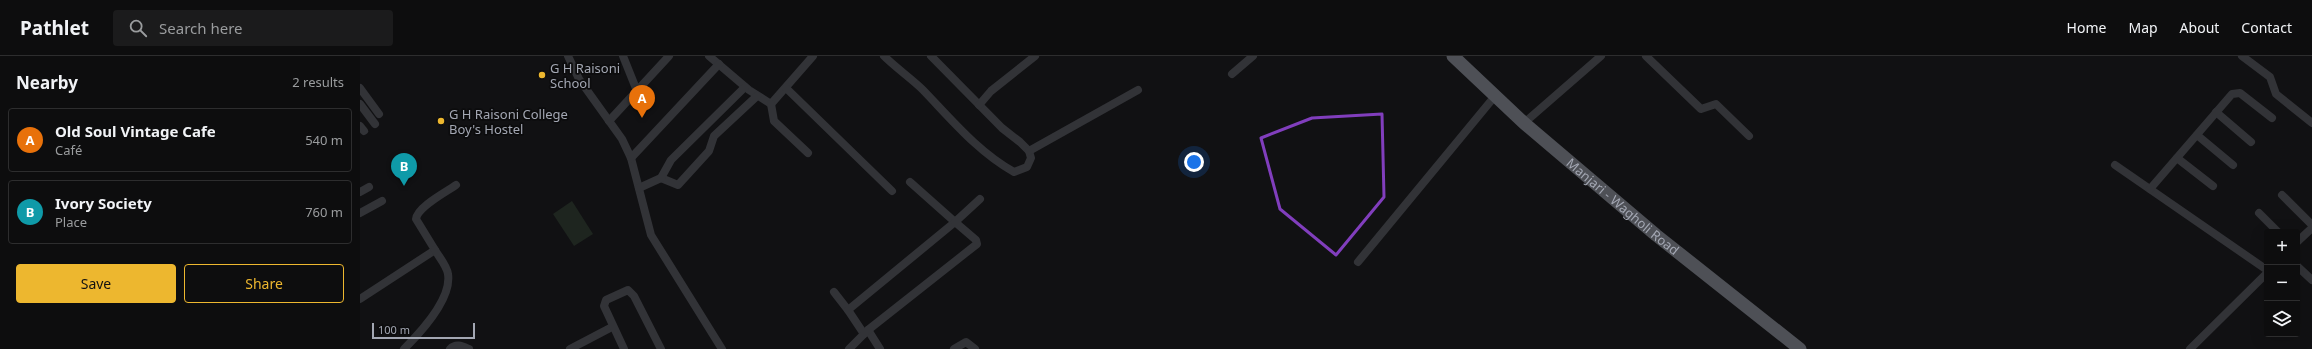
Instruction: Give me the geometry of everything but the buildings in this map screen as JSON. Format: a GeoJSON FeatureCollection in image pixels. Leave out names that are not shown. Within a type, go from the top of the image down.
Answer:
{"type":"FeatureCollection","features":[{"type":"Feature","properties":{"kind":"main road","name":"Manjari - Wagholi Road"},"geometry":{"type":"LineString","coordinates":[[1453,56],[1524,123],[1656,235],[1800,349]]}},
{"type":"Feature","properties":{"kind":"street"},"geometry":{"type":"LineString","coordinates":[[568,56],[578,79],[622,140],[631,158],[651,235],[722,349]]}},
{"type":"Feature","properties":{"kind":"street"},"geometry":{"type":"LineString","coordinates":[[623,56],[636,91]]}},
{"type":"Feature","properties":{"kind":"street"},"geometry":{"type":"LineString","coordinates":[[609,121],[669,56]]}},
{"type":"Feature","properties":{"kind":"street"},"geometry":{"type":"LineString","coordinates":[[710,56],[745,87],[771,104]]}},
{"type":"Feature","properties":{"kind":"street"},"geometry":{"type":"LineString","coordinates":[[771,104],[813,56]]}},
{"type":"Feature","properties":{"kind":"street"},"geometry":{"type":"LineString","coordinates":[[884,56],[922,89],[961,131],[1004,166],[1014,172],[1026,167],[1031,158],[1029,151],[1002,128],[931,56]]}},
{"type":"Feature","properties":{"kind":"street"},"geometry":{"type":"LineString","coordinates":[[979,105],[991,92],[1035,56]]}},
{"type":"Feature","properties":{"kind":"street"},"geometry":{"type":"LineString","coordinates":[[1232,74],[1253,56]]}},
{"type":"Feature","properties":{"kind":"street"},"geometry":{"type":"LineString","coordinates":[[1524,123],[1601,56]]}},
{"type":"Feature","properties":{"kind":"street"},"geometry":{"type":"LineString","coordinates":[[1646,56],[1698,107],[1703,110],[1716,104],[1749,136]]}},
{"type":"Feature","properties":{"kind":"street"},"geometry":{"type":"LineString","coordinates":[[2242,56],[2270,77],[2276,94],[2312,123]]}},
{"type":"Feature","properties":{"kind":"street"},"geometry":{"type":"LineString","coordinates":[[631,158],[719,64]]}},
{"type":"Feature","properties":{"kind":"street"},"geometry":{"type":"LineString","coordinates":[[639,188],[661,178],[671,160],[745,87]]}},
{"type":"Feature","properties":{"kind":"street"},"geometry":{"type":"LineString","coordinates":[[360,88],[379,114]]}},
{"type":"Feature","properties":{"kind":"street"},"geometry":{"type":"LineString","coordinates":[[786,88],[892,192]]}},
{"type":"Feature","properties":{"kind":"street"},"geometry":{"type":"LineString","coordinates":[[1029,151],[1138,90]]}},
{"type":"Feature","properties":{"kind":"street"},"geometry":{"type":"LineString","coordinates":[[2150,190],[2232,94],[2237,92],[2272,118]]}},
{"type":"Feature","properties":{"kind":"street"},"geometry":{"type":"LineString","coordinates":[[661,178],[678,185],[709,151],[714,136],[757,96]]}},
{"type":"Feature","properties":{"kind":"street"},"geometry":{"type":"LineString","coordinates":[[1358,262],[1495,96]]}},
{"type":"Feature","properties":{"kind":"street"},"geometry":{"type":"LineString","coordinates":[[360,104],[375,124]]}},
{"type":"Feature","properties":{"kind":"street"},"geometry":{"type":"LineString","coordinates":[[771,104],[774,121],[808,153]]}},
{"type":"Feature","properties":{"kind":"street"},"geometry":{"type":"LineString","coordinates":[[2216,112],[2251,142]]}},
{"type":"Feature","properties":{"kind":"street"},"geometry":{"type":"LineString","coordinates":[[2197,135],[2233,165]]}},
{"type":"Feature","properties":{"kind":"street"},"geometry":{"type":"LineString","coordinates":[[2177,158],[2213,186]]}},
{"type":"Feature","properties":{"kind":"street"},"geometry":{"type":"LineString","coordinates":[[2115,165],[2264,270]]}},
{"type":"Feature","properties":{"kind":"street"},"geometry":{"type":"LineString","coordinates":[[849,349],[866,332],[977,244],[976,240],[910,182]]}},
{"type":"Feature","properties":{"kind":"street"},"geometry":{"type":"LineString","coordinates":[[404,349],[428,324],[448,284],[448,273],[416,219],[416,215],[426,205],[456,185]]}},
{"type":"Feature","properties":{"kind":"street"},"geometry":{"type":"LineString","coordinates":[[360,192],[369,187]]}},
{"type":"Feature","properties":{"kind":"street"},"geometry":{"type":"LineString","coordinates":[[2282,195],[2312,227],[2300,239]]}},
{"type":"Feature","properties":{"kind":"street"},"geometry":{"type":"LineString","coordinates":[[848,310],[955,222],[980,199]]}},
{"type":"Feature","properties":{"kind":"street"},"geometry":{"type":"LineString","coordinates":[[360,213],[382,201]]}},
{"type":"Feature","properties":{"kind":"street"},"geometry":{"type":"LineString","coordinates":[[2259,213],[2275,229]]}},
{"type":"Feature","properties":{"kind":"street"},"geometry":{"type":"LineString","coordinates":[[360,299],[435,250]]}},
{"type":"Feature","properties":{"kind":"street"},"geometry":{"type":"LineString","coordinates":[[2300,269],[2312,280]]}},
{"type":"Feature","properties":{"kind":"street"},"geometry":{"type":"LineString","coordinates":[[2190,349],[2264,275]]}},
{"type":"Feature","properties":{"kind":"street"},"geometry":{"type":"LineString","coordinates":[[624,349],[612,327],[604,306],[605,303],[628,290],[634,296],[661,349]]}},
{"type":"Feature","properties":{"kind":"street"},"geometry":{"type":"LineString","coordinates":[[834,292],[880,349]]}},
{"type":"Feature","properties":{"kind":"street"},"geometry":{"type":"LineString","coordinates":[[570,349],[612,327]]}},
{"type":"Feature","properties":{"kind":"street"},"geometry":{"type":"LineString","coordinates":[[954,349],[966,342],[975,349]]}},
{"type":"Feature","properties":{"kind":"street"},"geometry":{"type":"LineString","coordinates":[[450,349],[454,346],[461,345],[469,349]]}},
{"type":"Feature","properties":{"kind":"highlighted area"},"geometry":{"type":"Polygon","coordinates":[[[1382,114],[1384,197],[1336,255],[1280,209],[1261,138],[1312,118],[1382,114]]]}},
{"type":"Feature","properties":{"kind":"shaded area"},"geometry":{"type":"Polygon","coordinates":[[[572,201],[593,234],[574,246],[553,214],[572,201]]]}},
{"type":"Feature","properties":{"kind":"place","name":"G H Raisoni School"},"geometry":{"type":"Point","coordinates":[542,75]}},
{"type":"Feature","properties":{"kind":"place","name":"Old Soul Vintage Cafe"},"geometry":{"type":"Point","coordinates":[642,118]}},
{"type":"Feature","properties":{"kind":"place","name":"G H Raisoni College Boy's Hostel"},"geometry":{"type":"Point","coordinates":[441,121]}},
{"type":"Feature","properties":{"kind":"place","name":"Ivory Society"},"geometry":{"type":"Point","coordinates":[404,186]}}]}
